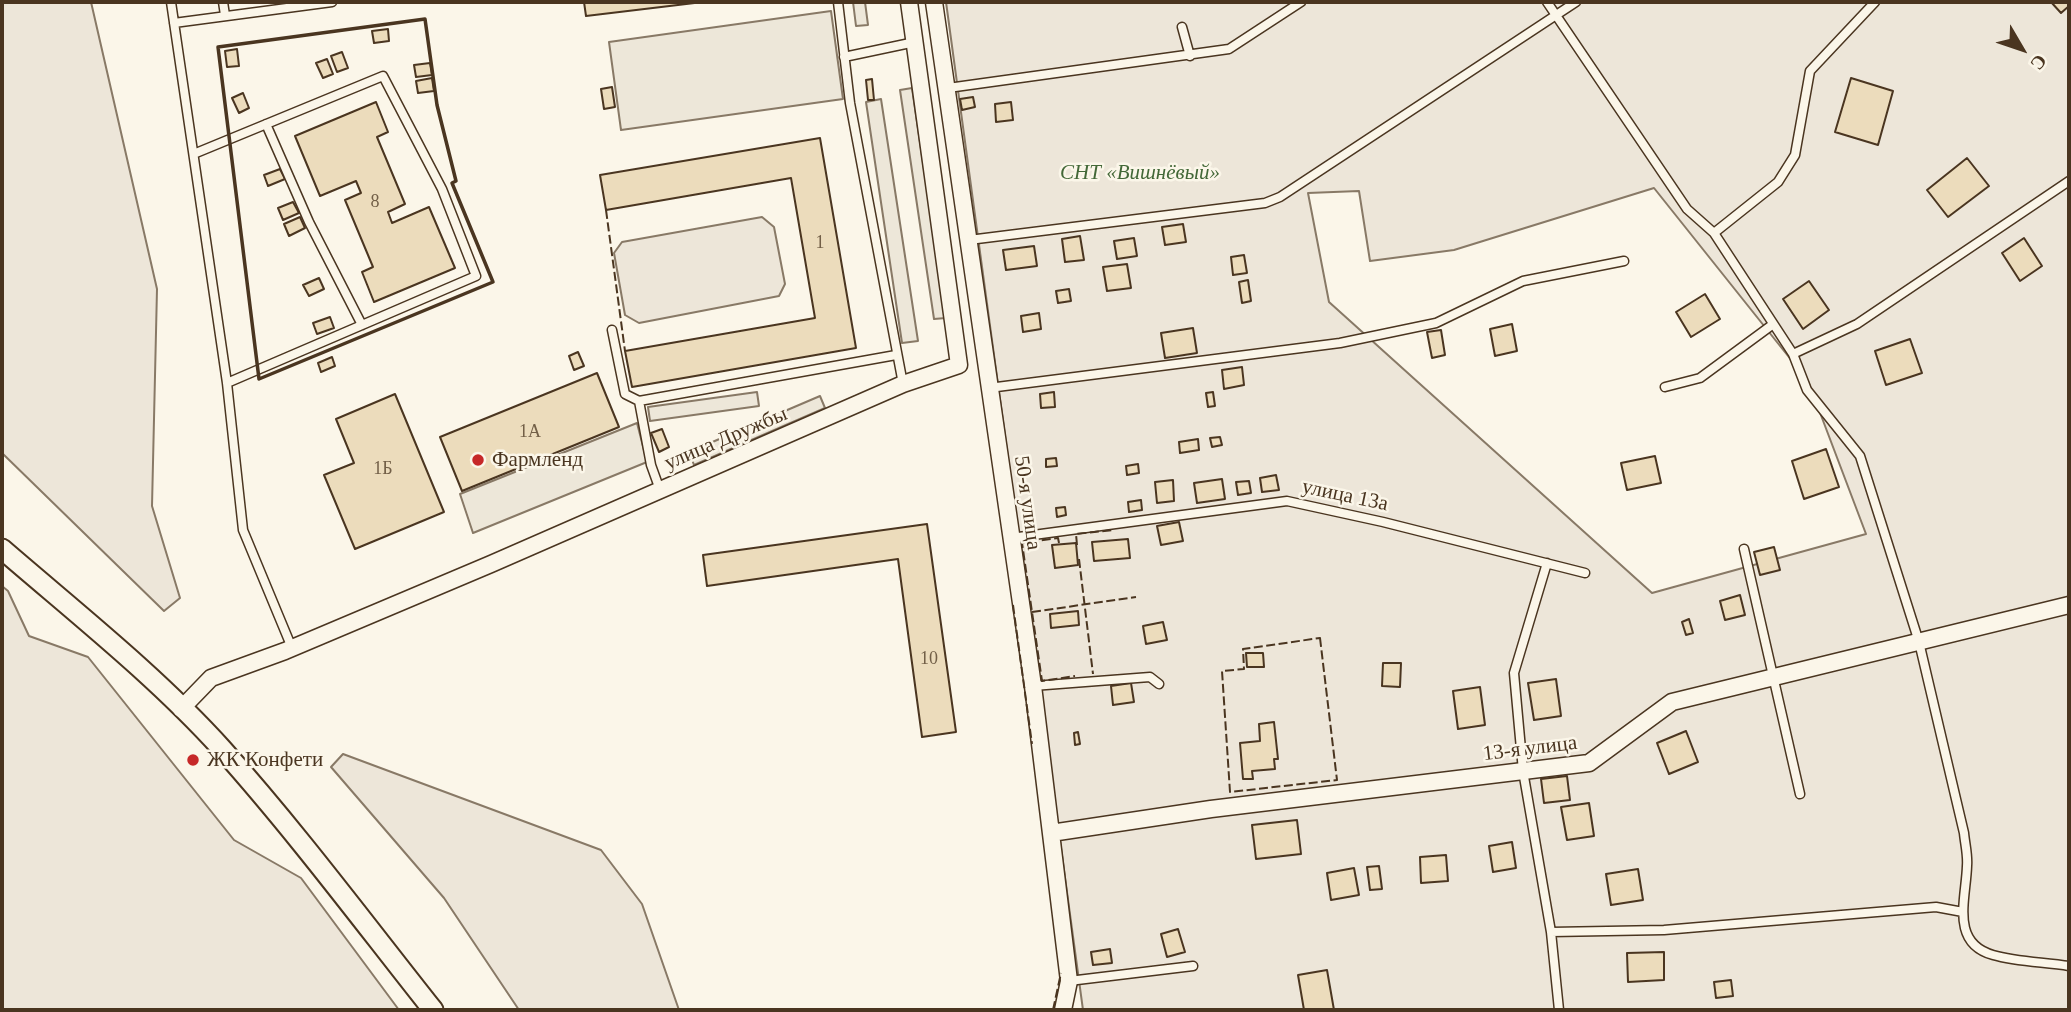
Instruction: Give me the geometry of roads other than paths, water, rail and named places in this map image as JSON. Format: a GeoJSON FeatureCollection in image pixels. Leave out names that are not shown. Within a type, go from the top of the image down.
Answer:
{"type":"FeatureCollection","features":[{"type":"Feature","properties":{"kind":"street","name":"улица Дружбы"},"geometry":{"type":"LineString","coordinates":[[181,709],[211,678],[292,648],[903,384],[959,365],[909,2]]}},
{"type":"Feature","properties":{"kind":"street","name":"50-я улица"},"geometry":{"type":"LineString","coordinates":[[934,2],[1033,687],[1069,981],[1063,1010]]}},
{"type":"Feature","properties":{"kind":"street"},"geometry":{"type":"LineString","coordinates":[[2,549],[145,673],[221,748],[282,819],[433,1010]]}},
{"type":"Feature","properties":{"kind":"street","name":"13-я улица"},"geometry":{"type":"LineString","coordinates":[[1051,834],[1211,809],[1590,763],[1672,702],[2069,605]]}},
{"type":"Feature","properties":{"kind":"lane"},"geometry":{"type":"LineString","coordinates":[[171,2],[227,383],[243,530],[292,648]]}},
{"type":"Feature","properties":{"kind":"lane"},"geometry":{"type":"LineString","coordinates":[[223,2],[225,15]]}},
{"type":"Feature","properties":{"kind":"lane"},"geometry":{"type":"LineString","coordinates":[[174,23],[332,2]]}},
{"type":"Feature","properties":{"kind":"lane"},"geometry":{"type":"LineString","coordinates":[[838,2],[844,57],[903,384]]}},
{"type":"Feature","properties":{"kind":"lane"},"geometry":{"type":"LineString","coordinates":[[948,88],[1228,49],[1301,2]]}},
{"type":"Feature","properties":{"kind":"lane"},"geometry":{"type":"LineString","coordinates":[[1547,2],[1687,209],[1714,233],[1793,354],[1807,390],[1860,456],[1919,642],[1964,833],[1967,864],[1963,912],[1965,934],[1977,948],[1993,955],[2069,965]]}},
{"type":"Feature","properties":{"kind":"lane"},"geometry":{"type":"LineString","coordinates":[[969,240],[1265,204],[1576,2]]}},
{"type":"Feature","properties":{"kind":"lane"},"geometry":{"type":"LineString","coordinates":[[1714,233],[1777,182],[1795,155],[1810,71],[1875,2]]}},
{"type":"Feature","properties":{"kind":"lane"},"geometry":{"type":"LineString","coordinates":[[1182,27],[1190,56]]}},
{"type":"Feature","properties":{"kind":"lane"},"geometry":{"type":"LineString","coordinates":[[844,57],[915,43]]}},
{"type":"Feature","properties":{"kind":"lane"},"geometry":{"type":"LineString","coordinates":[[195,153],[383,76],[442,189],[476,275],[227,383]]}},
{"type":"Feature","properties":{"kind":"lane"},"geometry":{"type":"LineString","coordinates":[[266,124],[309,222],[362,325]]}},
{"type":"Feature","properties":{"kind":"lane"},"geometry":{"type":"LineString","coordinates":[[1793,354],[1857,324],[2069,181]]}},
{"type":"Feature","properties":{"kind":"lane"},"geometry":{"type":"LineString","coordinates":[[989,388],[1340,343],[1436,324],[1523,281],[1624,261]]}},
{"type":"Feature","properties":{"kind":"lane"},"geometry":{"type":"LineString","coordinates":[[1665,387],[1700,378],[1772,325]]}},
{"type":"Feature","properties":{"kind":"lane"},"geometry":{"type":"LineString","coordinates":[[612,330],[625,394],[639,401],[896,355]]}},
{"type":"Feature","properties":{"kind":"lane"},"geometry":{"type":"LineString","coordinates":[[639,401],[651,465],[660,491]]}},
{"type":"Feature","properties":{"kind":"lane","name":"улица 13а"},"geometry":{"type":"LineString","coordinates":[[1011,538],[1287,501],[1585,573]]}},
{"type":"Feature","properties":{"kind":"lane"},"geometry":{"type":"LineString","coordinates":[[1744,549],[1776,678],[1800,794]]}},
{"type":"Feature","properties":{"kind":"lane"},"geometry":{"type":"LineString","coordinates":[[1547,562],[1514,673],[1523,771],[1551,932],[1559,1010]]}},
{"type":"Feature","properties":{"kind":"lane"},"geometry":{"type":"LineString","coordinates":[[1033,687],[1150,677],[1159,684]]}},
{"type":"Feature","properties":{"kind":"lane"},"geometry":{"type":"LineString","coordinates":[[1551,932],[1664,930],[1936,907],[1963,912]]}},
{"type":"Feature","properties":{"kind":"lane"},"geometry":{"type":"LineString","coordinates":[[1069,981],[1193,966]]}},
{"type":"Feature","properties":{"kind":"place","name":"Фармленд"},"geometry":{"type":"Point","coordinates":[478,460]}},
{"type":"Feature","properties":{"kind":"place","name":"ЖК Конфети"},"geometry":{"type":"Point","coordinates":[193,760]}},
{"type":"Feature","properties":{"kind":"park label","name":"СНТ «Вишнёвый»"},"geometry":{"type":"Point","coordinates":[1140,173]}}]}
